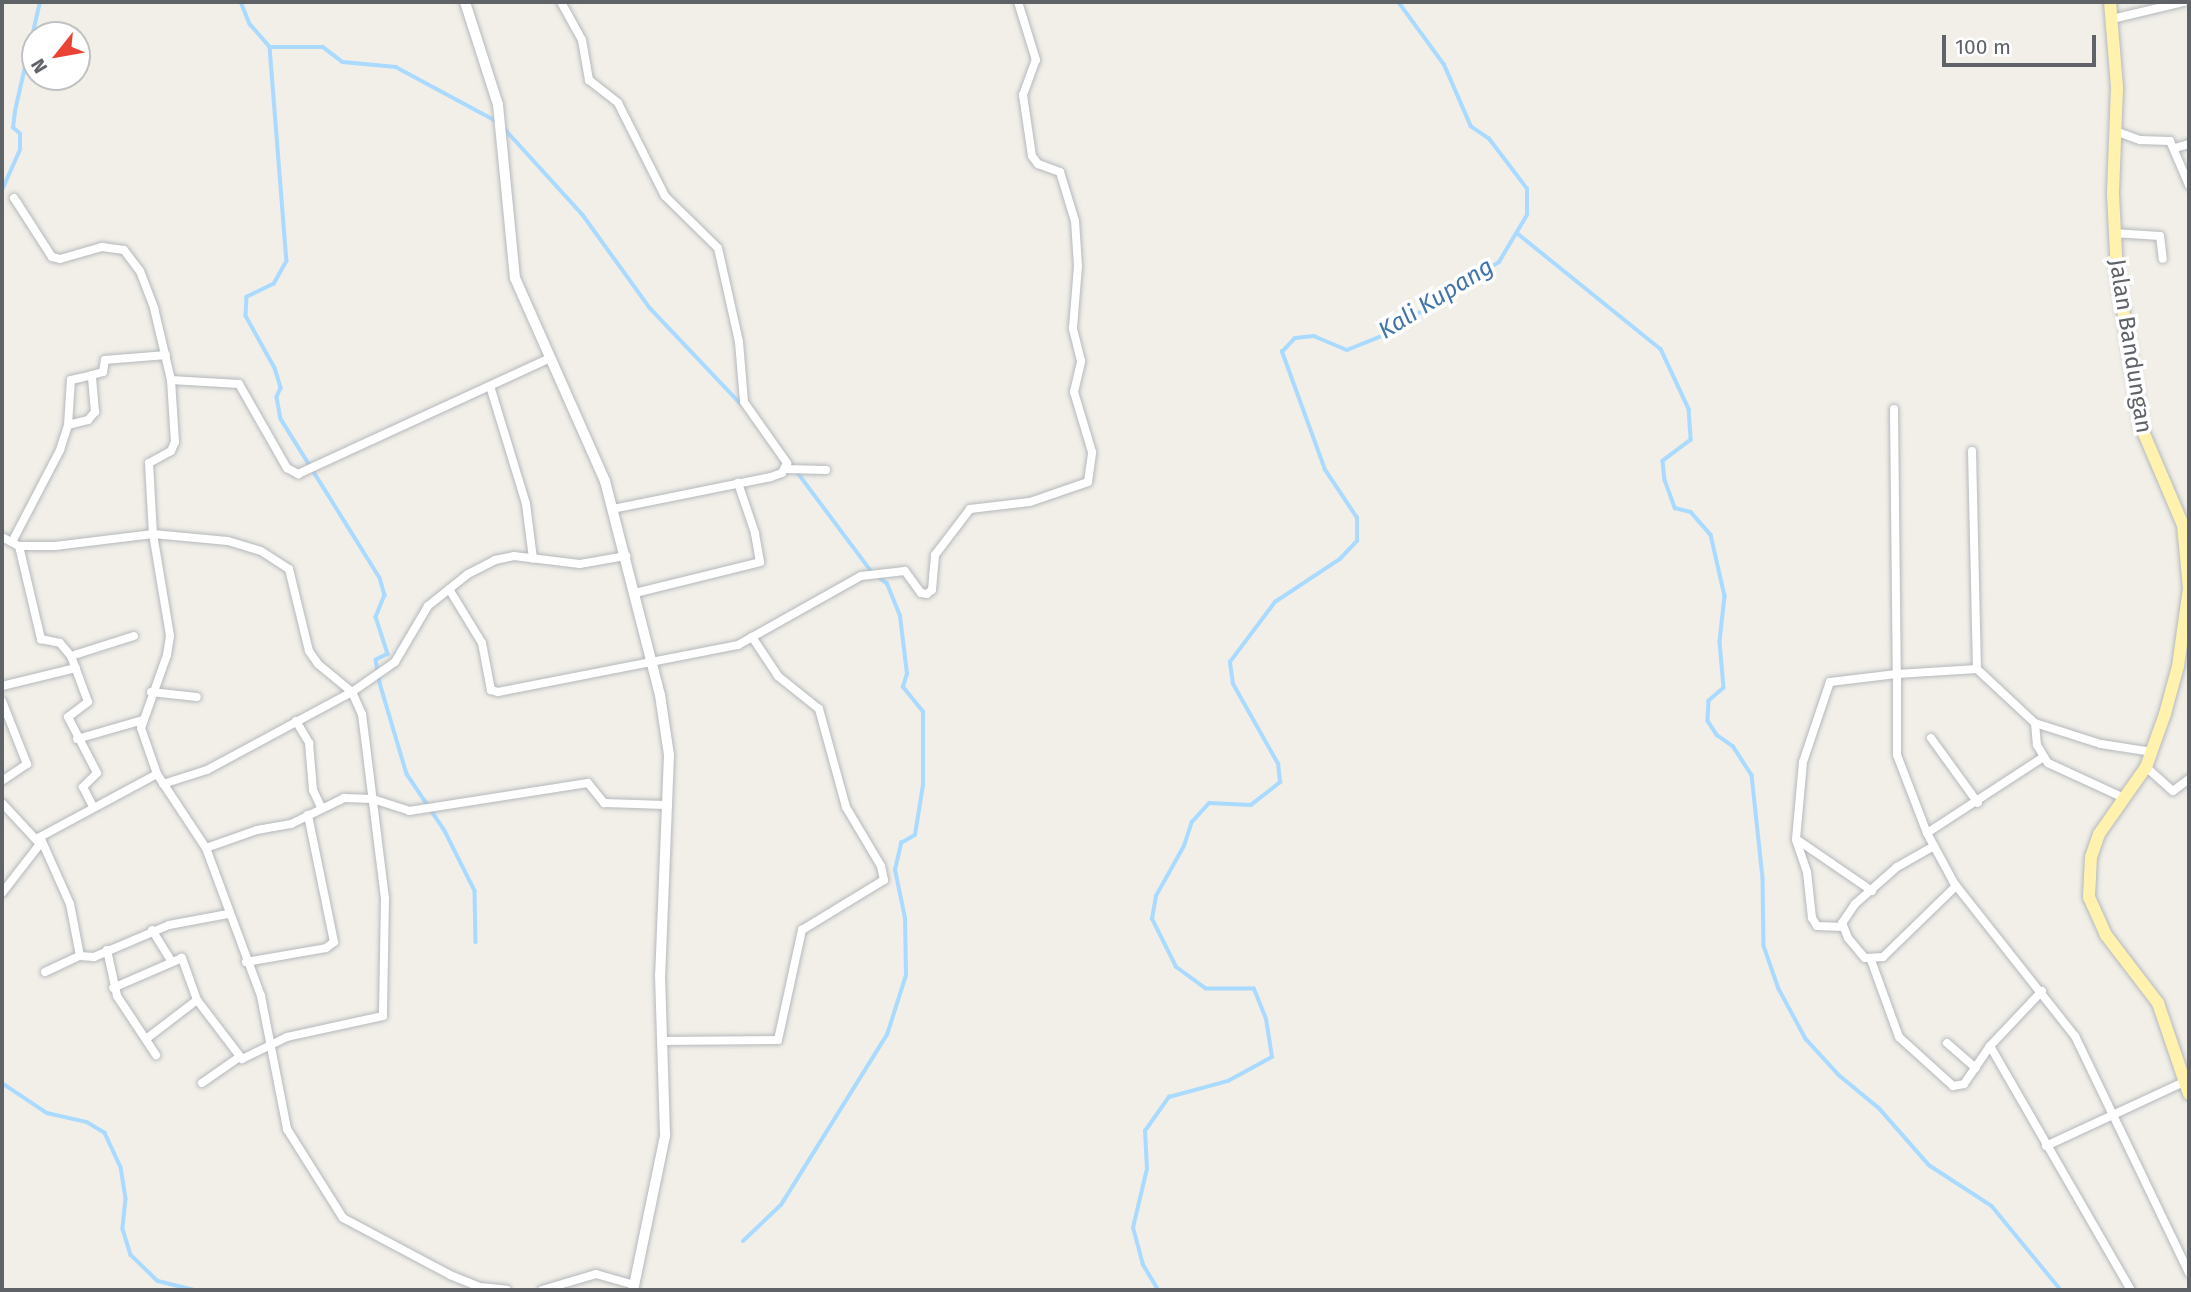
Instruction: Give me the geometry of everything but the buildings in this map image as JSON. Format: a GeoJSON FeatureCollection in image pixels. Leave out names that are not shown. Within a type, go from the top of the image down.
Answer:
{"type":"FeatureCollection","features":[{"type":"Feature","properties":{"kind":"main road","name":"Jalan Bandungan"},"geometry":{"type":"LineString","coordinates":[[2110,2],[2115,131],[2113,233],[2142,429],[2181,517],[2188,548],[2189,588],[2178,666],[2152,752],[2146,767],[2106,820],[2091,856],[2089,897],[2106,935],[2158,1003],[2189,1094]]}},
{"type":"Feature","properties":{"kind":"street"},"geometry":{"type":"LineString","coordinates":[[466,2],[498,105],[515,278],[596,459],[613,509],[651,660],[669,755],[661,883],[665,1136],[633,1288],[596,1274],[542,1290]]}},
{"type":"Feature","properties":{"kind":"street"},"geometry":{"type":"LineString","coordinates":[[561,2],[582,40],[589,80],[618,103],[656,183],[706,232],[724,261],[744,402],[751,418],[783,456],[786,469]]}},
{"type":"Feature","properties":{"kind":"street"},"geometry":{"type":"LineString","coordinates":[[449,589],[482,643],[494,693],[651,660],[721,650],[752,637],[861,576],[905,571],[921,593],[927,594],[932,590],[935,555],[970,509],[1030,502],[1084,484],[1090,477],[1092,452],[1074,392],[1081,361],[1073,328],[1078,266],[1075,221],[1060,172],[1038,164],[1032,156],[1023,95],[1036,60],[1018,2]]}},
{"type":"Feature","properties":{"kind":"street"},"geometry":{"type":"LineString","coordinates":[[2112,19],[2183,2]]}},
{"type":"Feature","properties":{"kind":"street"},"geometry":{"type":"LineString","coordinates":[[2115,131],[2140,140],[2167,140],[2175,149],[2189,185]]}},
{"type":"Feature","properties":{"kind":"street"},"geometry":{"type":"LineString","coordinates":[[2175,149],[2189,144]]}},
{"type":"Feature","properties":{"kind":"street"},"geometry":{"type":"LineString","coordinates":[[14,198],[52,257],[61,259],[102,247],[124,250],[145,283],[172,380],[174,447],[149,463],[153,534],[170,636],[167,655],[151,692],[143,720],[147,751],[163,784],[206,848],[246,962],[261,996],[272,1042],[283,1119],[335,1211],[450,1275],[480,1287],[507,1290]]}},
{"type":"Feature","properties":{"kind":"street"},"geometry":{"type":"LineString","coordinates":[[2113,233],[2160,236],[2163,259]]}},
{"type":"Feature","properties":{"kind":"street"},"geometry":{"type":"LineString","coordinates":[[93,807],[83,787],[97,773],[77,739],[68,717],[88,702],[71,656],[60,643],[41,639],[16,544],[60,450],[68,425],[71,380],[103,372],[106,360],[166,355]]}},
{"type":"Feature","properties":{"kind":"street"},"geometry":{"type":"LineString","coordinates":[[172,380],[239,384],[287,468],[298,474],[550,358]]}},
{"type":"Feature","properties":{"kind":"street"},"geometry":{"type":"LineString","coordinates":[[68,425],[88,420],[95,412],[92,375]]}},
{"type":"Feature","properties":{"kind":"street"},"geometry":{"type":"LineString","coordinates":[[490,386],[515,480],[526,504],[533,559]]}},
{"type":"Feature","properties":{"kind":"street"},"geometry":{"type":"LineString","coordinates":[[1894,409],[1897,755],[1927,833],[1956,886],[2042,990],[2075,1036],[2112,1117],[2151,1187],[2189,1273]]}},
{"type":"Feature","properties":{"kind":"street"},"geometry":{"type":"LineString","coordinates":[[1972,451],[1977,669],[2035,723],[2101,744],[2152,752]]}},
{"type":"Feature","properties":{"kind":"street"},"geometry":{"type":"LineString","coordinates":[[613,509],[771,477],[786,469],[799,467],[826,470]]}},
{"type":"Feature","properties":{"kind":"street"},"geometry":{"type":"LineString","coordinates":[[635,593],[760,562],[737,483]]}},
{"type":"Feature","properties":{"kind":"street"},"geometry":{"type":"LineString","coordinates":[[2,537],[16,544],[153,534],[228,541],[286,564],[309,651],[352,692],[362,714],[385,898],[386,1013],[272,1042],[239,1058],[202,1083]]}},
{"type":"Feature","properties":{"kind":"street"},"geometry":{"type":"LineString","coordinates":[[163,784],[207,770],[352,692],[395,662],[428,606],[449,589],[495,560],[514,556],[580,564],[625,556]]}},
{"type":"Feature","properties":{"kind":"street"},"geometry":{"type":"LineString","coordinates":[[71,656],[134,636]]}},
{"type":"Feature","properties":{"kind":"street"},"geometry":{"type":"LineString","coordinates":[[663,1041],[778,1040],[802,930],[884,880],[881,866],[846,807],[818,709],[778,676],[752,637]]}},
{"type":"Feature","properties":{"kind":"street"},"geometry":{"type":"LineString","coordinates":[[2,686],[76,668]]}},
{"type":"Feature","properties":{"kind":"street"},"geometry":{"type":"LineString","coordinates":[[1843,927],[1817,926],[1812,918],[1807,872],[1796,839],[1804,757],[1830,682],[1977,669]]}},
{"type":"Feature","properties":{"kind":"street"},"geometry":{"type":"LineString","coordinates":[[151,692],[197,697]]}},
{"type":"Feature","properties":{"kind":"street"},"geometry":{"type":"LineString","coordinates":[[2,701],[27,764],[2,781]]}},
{"type":"Feature","properties":{"kind":"street"},"geometry":{"type":"LineString","coordinates":[[77,739],[143,720]]}},
{"type":"Feature","properties":{"kind":"street"},"geometry":{"type":"LineString","coordinates":[[296,720],[309,743],[313,790],[321,807]]}},
{"type":"Feature","properties":{"kind":"street"},"geometry":{"type":"LineString","coordinates":[[2035,723],[2042,758]]}},
{"type":"Feature","properties":{"kind":"street"},"geometry":{"type":"LineString","coordinates":[[1931,738],[1978,803]]}},
{"type":"Feature","properties":{"kind":"street"},"geometry":{"type":"LineString","coordinates":[[1927,833],[1978,803],[2042,758]]}},
{"type":"Feature","properties":{"kind":"street"},"geometry":{"type":"LineString","coordinates":[[2042,758],[2124,798]]}},
{"type":"Feature","properties":{"kind":"street"},"geometry":{"type":"LineString","coordinates":[[2146,767],[2173,791],[2189,779]]}},
{"type":"Feature","properties":{"kind":"street"},"geometry":{"type":"LineString","coordinates":[[2,893],[40,844],[45,832],[157,774]]}},
{"type":"Feature","properties":{"kind":"street"},"geometry":{"type":"LineString","coordinates":[[206,848],[257,830],[291,824],[344,798],[373,799],[409,811],[588,783],[604,803],[666,805]]}},
{"type":"Feature","properties":{"kind":"street"},"geometry":{"type":"LineString","coordinates":[[2,803],[40,844],[70,904],[80,956]]}},
{"type":"Feature","properties":{"kind":"street"},"geometry":{"type":"LineString","coordinates":[[246,962],[326,948],[334,942],[308,815]]}},
{"type":"Feature","properties":{"kind":"street"},"geometry":{"type":"LineString","coordinates":[[1796,839],[1871,891]]}},
{"type":"Feature","properties":{"kind":"street"},"geometry":{"type":"LineString","coordinates":[[1934,846],[1897,867],[1844,916],[1843,927],[1856,951],[1871,960],[1893,1025],[1904,1043],[1953,1086],[1962,1087],[1990,1046],[2042,990]]}},
{"type":"Feature","properties":{"kind":"street"},"geometry":{"type":"LineString","coordinates":[[1871,960],[1888,954],[1956,886]]}},
{"type":"Feature","properties":{"kind":"street"},"geometry":{"type":"LineString","coordinates":[[80,956],[86,959],[152,930],[229,914]]}},
{"type":"Feature","properties":{"kind":"street"},"geometry":{"type":"LineString","coordinates":[[152,930],[171,960]]}},
{"type":"Feature","properties":{"kind":"street"},"geometry":{"type":"LineString","coordinates":[[107,950],[113,988],[156,1055]]}},
{"type":"Feature","properties":{"kind":"street"},"geometry":{"type":"LineString","coordinates":[[45,972],[80,956]]}},
{"type":"Feature","properties":{"kind":"street"},"geometry":{"type":"LineString","coordinates":[[113,988],[171,960],[182,958],[187,964],[197,1000],[239,1058]]}},
{"type":"Feature","properties":{"kind":"street"},"geometry":{"type":"LineString","coordinates":[[146,1039],[197,1000]]}},
{"type":"Feature","properties":{"kind":"street"},"geometry":{"type":"LineString","coordinates":[[1947,1043],[1976,1068]]}},
{"type":"Feature","properties":{"kind":"street"},"geometry":{"type":"LineString","coordinates":[[1990,1046],[2131,1290]]}},
{"type":"Feature","properties":{"kind":"street"},"geometry":{"type":"LineString","coordinates":[[2046,1146],[2186,1081]]}},
{"type":"Feature","properties":{"kind":"waterway"},"geometry":{"type":"LineString","coordinates":[[2,190],[20,150],[20,134],[13,128],[15,111],[40,2]]}},
{"type":"Feature","properties":{"kind":"waterway"},"geometry":{"type":"LineString","coordinates":[[241,2],[250,24],[270,47],[323,47],[343,62],[396,67],[498,122]]}},
{"type":"Feature","properties":{"kind":"waterway","name":"Kali Kupang"},"geometry":{"type":"LineString","coordinates":[[1158,1290],[1143,1265],[1133,1228],[1147,1169],[1145,1131],[1169,1097],[1228,1081],[1272,1057],[1266,1019],[1254,989],[1206,989],[1176,967],[1152,919],[1156,896],[1184,846],[1192,822],[1209,803],[1251,805],[1280,782],[1278,764],[1233,684],[1230,662],[1275,602],[1340,559],[1357,541],[1357,518],[1325,470],[1282,352],[1295,338],[1314,336],[1347,350],[1384,335],[1499,262],[1527,215],[1527,189],[1489,139],[1471,127],[1444,65],[1398,2]]}},
{"type":"Feature","properties":{"kind":"waterway"},"geometry":{"type":"LineString","coordinates":[[270,47],[287,261],[274,284],[247,297],[246,316],[275,368],[281,388],[277,397],[281,419],[380,578],[385,595],[376,617],[388,654],[376,660],[380,683],[407,774],[445,831],[475,891],[476,942]]}},
{"type":"Feature","properties":{"kind":"waterway"},"geometry":{"type":"LineString","coordinates":[[503,127],[583,215],[650,308],[741,404]]}},
{"type":"Feature","properties":{"kind":"waterway"},"geometry":{"type":"LineString","coordinates":[[1517,233],[1661,349],[1689,409],[1691,440],[1663,461],[1665,480],[1675,508],[1691,512],[1711,535],[1725,596],[1720,642],[1724,688],[1709,701],[1708,721],[1717,735],[1733,746],[1752,775],[1763,878],[1764,946],[1779,989],[1806,1039],[1839,1075],[1879,1108],[1929,1165],[1992,1206],[2061,1290]]}},
{"type":"Feature","properties":{"kind":"waterway"},"geometry":{"type":"LineString","coordinates":[[789,461],[872,572]]}},
{"type":"Feature","properties":{"kind":"waterway"},"geometry":{"type":"LineString","coordinates":[[743,1241],[781,1205],[887,1035],[906,975],[905,918],[895,870],[901,843],[915,835],[923,785],[923,712],[903,687],[907,674],[900,616],[887,584],[878,577]]}},
{"type":"Feature","properties":{"kind":"waterway"},"geometry":{"type":"LineString","coordinates":[[2,1083],[47,1113],[87,1122],[105,1133],[121,1167],[126,1199],[123,1229],[131,1255],[158,1281],[194,1290]]}}]}
